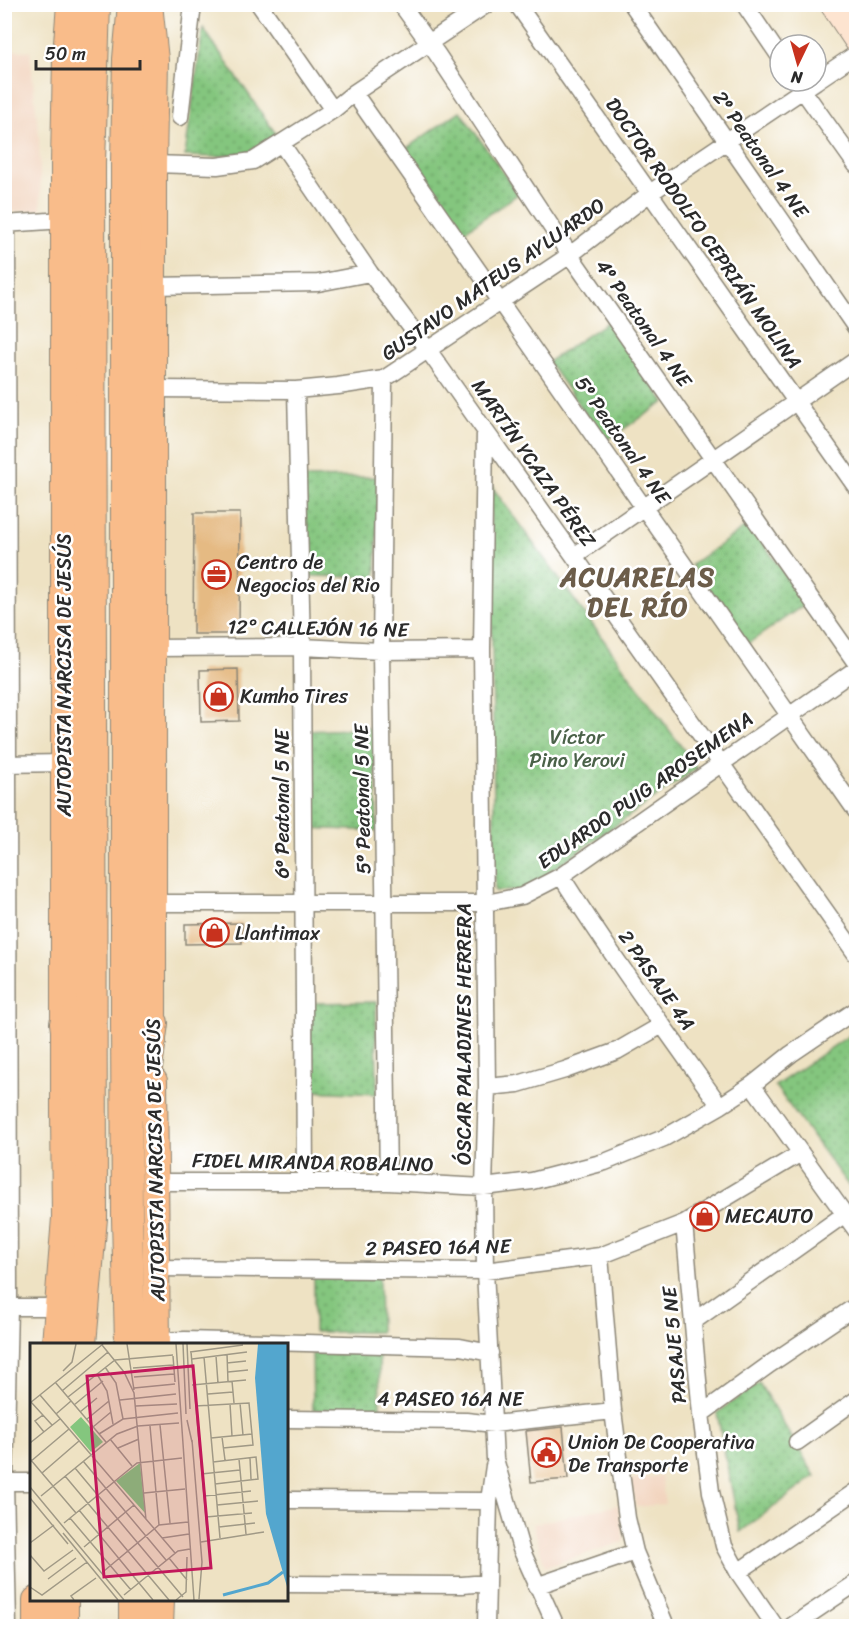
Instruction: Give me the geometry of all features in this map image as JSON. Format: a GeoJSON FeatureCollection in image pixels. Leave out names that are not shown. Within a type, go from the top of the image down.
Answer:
{"type":"FeatureCollection","features":[{"type":"Feature","properties":{"kind":"highway","name":"AUTOPISTA NARCISA DE JESÚS"},"geometry":{"type":"LineString","coordinates":[[81,1343],[92,1202],[90,163],[95,4]]}},
{"type":"Feature","properties":{"kind":"highway","name":"AUTOPISTA NARCISA DE JESÚS"},"geometry":{"type":"LineString","coordinates":[[133,4],[128,59],[126,164],[127,1203],[148,1343]]}},
{"type":"Feature","properties":{"kind":"highway"},"geometry":{"type":"LineString","coordinates":[[64,1023],[92,1202]]}},
{"type":"Feature","properties":{"kind":"highway"},"geometry":{"type":"LineString","coordinates":[[127,1203],[153,1023]]}},
{"type":"Feature","properties":{"kind":"highway"},"geometry":{"type":"LineString","coordinates":[[63,1601],[63,1626]]}},
{"type":"Feature","properties":{"kind":"highway"},"geometry":{"type":"LineString","coordinates":[[134,1601],[134,1626]]}},
{"type":"Feature","properties":{"kind":"main road","name":"AUTOPISTA NARCISA DE JESÚS"},"geometry":{"type":"LineString","coordinates":[[55,1343],[65,1218],[64,220],[66,56],[70,4]]}},
{"type":"Feature","properties":{"kind":"main road","name":"AUTOPISTA NARCISA DE JESÚS"},"geometry":{"type":"LineString","coordinates":[[148,1343],[157,1269],[153,1023],[155,60],[149,4]]}},
{"type":"Feature","properties":{"kind":"main road"},"geometry":{"type":"LineString","coordinates":[[36,1601],[36,1626]]}},
{"type":"Feature","properties":{"kind":"main road"},"geometry":{"type":"LineString","coordinates":[[160,1626],[161,1601]]}},
{"type":"Feature","properties":{"kind":"street"},"geometry":{"type":"LineString","coordinates":[[180,117],[194,4]]}},
{"type":"Feature","properties":{"kind":"street"},"geometry":{"type":"LineString","coordinates":[[259,4],[333,110]]}},
{"type":"Feature","properties":{"kind":"street","name":"4º Peatonal 4 NE"},"geometry":{"type":"LineString","coordinates":[[401,4],[570,255],[856,663]]}},
{"type":"Feature","properties":{"kind":"street"},"geometry":{"type":"LineString","coordinates":[[153,164],[217,166],[254,161],[333,110],[354,93],[487,4]]}},
{"type":"Feature","properties":{"kind":"street","name":"DOCTOR RODOLFO CEPRIÁN MOLINA"},"geometry":{"type":"LineString","coordinates":[[517,4],[856,487]]}},
{"type":"Feature","properties":{"kind":"street","name":"2º Peatonal 4 NE"},"geometry":{"type":"LineString","coordinates":[[632,4],[856,328]]}},
{"type":"Feature","properties":{"kind":"street"},"geometry":{"type":"LineString","coordinates":[[744,4],[768,39]]}},
{"type":"Feature","properties":{"kind":"street"},"geometry":{"type":"LineString","coordinates":[[832,4],[856,40]]}},
{"type":"Feature","properties":{"kind":"street","name":"GUSTAVO MATEUS AYLUARDO"},"geometry":{"type":"LineString","coordinates":[[828,71],[856,54]]}},
{"type":"Feature","properties":{"kind":"street","name":"5º Peatonal 4 NE"},"geometry":{"type":"LineString","coordinates":[[354,93],[856,811]]}},
{"type":"Feature","properties":{"kind":"street","name":"GUSTAVO MATEUS AYLUARDO"},"geometry":{"type":"LineString","coordinates":[[153,389],[296,390],[384,379],[570,255],[650,193],[794,93]]}},
{"type":"Feature","properties":{"kind":"street"},"geometry":{"type":"LineString","coordinates":[[814,93],[856,165]]}},
{"type":"Feature","properties":{"kind":"street","name":"MARTÍN YCAZA PÉREZ"},"geometry":{"type":"LineString","coordinates":[[281,143],[370,273],[428,350],[856,954]]}},
{"type":"Feature","properties":{"kind":"street"},"geometry":{"type":"LineString","coordinates":[[8,1626],[5,1482],[7,1307],[6,224],[64,220]]}},
{"type":"Feature","properties":{"kind":"street"},"geometry":{"type":"LineString","coordinates":[[153,286],[318,283],[370,273]]}},
{"type":"Feature","properties":{"kind":"street"},"geometry":{"type":"LineString","coordinates":[[574,556],[856,360]]}},
{"type":"Feature","properties":{"kind":"street","name":"5º Peatonal 5 NE"},"geometry":{"type":"LineString","coordinates":[[384,379],[381,651],[388,1182]]}},
{"type":"Feature","properties":{"kind":"street","name":"6º Peatonal 5 NE"},"geometry":{"type":"LineString","coordinates":[[296,390],[302,647],[305,1182]]}},
{"type":"Feature","properties":{"kind":"street","name":"ÓSCAR PALADINES HERRERA"},"geometry":{"type":"LineString","coordinates":[[484,430],[482,650],[487,1087],[484,1187],[485,1271],[495,1459],[521,1549],[556,1626]]}},
{"type":"Feature","properties":{"kind":"street","name":"12° CALLEJÓN 16 NE"},"geometry":{"type":"LineString","coordinates":[[153,648],[302,647],[381,651],[482,650]]}},
{"type":"Feature","properties":{"kind":"street","name":"EDUARDO PUIG AROSEMENA"},"geometry":{"type":"LineString","coordinates":[[153,903],[486,903],[522,896],[561,876],[856,669]]}},
{"type":"Feature","properties":{"kind":"street"},"geometry":{"type":"LineString","coordinates":[[6,764],[64,763]]}},
{"type":"Feature","properties":{"kind":"street","name":"2 PASAJE 4A"},"geometry":{"type":"LineString","coordinates":[[561,876],[720,1106]]}},
{"type":"Feature","properties":{"kind":"street","name":"FIDEL MIRANDA ROBALINO"},"geometry":{"type":"LineString","coordinates":[[154,1182],[388,1182],[484,1187],[532,1181],[605,1162],[664,1138],[752,1085],[791,1054],[856,1011]]}},
{"type":"Feature","properties":{"kind":"street"},"geometry":{"type":"LineString","coordinates":[[487,1087],[518,1084],[565,1070],[617,1051],[662,1025]]}},
{"type":"Feature","properties":{"kind":"street"},"geometry":{"type":"LineString","coordinates":[[752,1085],[856,1230]]}},
{"type":"Feature","properties":{"kind":"street","name":"2 PASEO 16A NE"},"geometry":{"type":"LineString","coordinates":[[157,1269],[485,1271],[600,1256],[684,1223],[801,1153]]}},
{"type":"Feature","properties":{"kind":"street"},"geometry":{"type":"LineString","coordinates":[[693,1321],[845,1214]]}},
{"type":"Feature","properties":{"kind":"street","name":"PASAJE 5 NE"},"geometry":{"type":"LineString","coordinates":[[684,1223],[701,1414],[711,1492],[724,1546],[738,1572],[775,1626]]}},
{"type":"Feature","properties":{"kind":"street"},"geometry":{"type":"LineString","coordinates":[[600,1256],[613,1411],[627,1518],[634,1552],[666,1626]]}},
{"type":"Feature","properties":{"kind":"street"},"geometry":{"type":"LineString","coordinates":[[701,1414],[856,1306]]}},
{"type":"Feature","properties":{"kind":"street"},"geometry":{"type":"LineString","coordinates":[[7,1307],[58,1307]]}},
{"type":"Feature","properties":{"kind":"street"},"geometry":{"type":"LineString","coordinates":[[148,1343],[185,1340],[460,1347],[490,1353]]}},
{"type":"Feature","properties":{"kind":"street"},"geometry":{"type":"LineString","coordinates":[[797,1442],[856,1400]]}},
{"type":"Feature","properties":{"kind":"street","name":"4 PASEO 16A NE"},"geometry":{"type":"LineString","coordinates":[[288,1419],[466,1421],[494,1424],[613,1411]]}},
{"type":"Feature","properties":{"kind":"street"},"geometry":{"type":"LineString","coordinates":[[486,1626],[489,1501],[495,1459]]}},
{"type":"Feature","properties":{"kind":"street"},"geometry":{"type":"LineString","coordinates":[[5,1482],[30,1482]]}},
{"type":"Feature","properties":{"kind":"street"},"geometry":{"type":"LineString","coordinates":[[738,1572],[856,1491]]}},
{"type":"Feature","properties":{"kind":"street"},"geometry":{"type":"LineString","coordinates":[[288,1500],[489,1501]]}},
{"type":"Feature","properties":{"kind":"street"},"geometry":{"type":"LineString","coordinates":[[536,1586],[634,1552]]}},
{"type":"Feature","properties":{"kind":"street"},"geometry":{"type":"LineString","coordinates":[[288,1584],[462,1585],[487,1582]]}},
{"type":"Feature","properties":{"kind":"street"},"geometry":{"type":"LineString","coordinates":[[792,1626],[856,1583]]}},
{"type":"Feature","properties":{"kind":"shaded area"},"geometry":{"type":"Polygon","coordinates":[[[5,50],[30,51],[39,138],[41,210],[5,212],[5,50]]]}},
{"type":"Feature","properties":{"kind":"shaded area"},"geometry":{"type":"Polygon","coordinates":[[[661,1476],[665,1504],[636,1507],[631,1480],[661,1476]]]}},
{"type":"Feature","properties":{"kind":"shaded area"},"geometry":{"type":"Polygon","coordinates":[[[618,1505],[623,1542],[545,1567],[533,1524],[618,1505]]]}},
{"type":"Feature","properties":{"kind":"green space"},"geometry":{"type":"Polygon","coordinates":[[[203,28],[276,134],[249,152],[215,157],[185,156],[203,28]]]}},
{"type":"Feature","properties":{"kind":"green space"},"geometry":{"type":"Polygon","coordinates":[[[460,111],[518,194],[459,235],[401,152],[460,111]]]}},
{"type":"Feature","properties":{"kind":"green space"},"geometry":{"type":"Polygon","coordinates":[[[607,322],[665,402],[605,441],[548,362],[607,322]]]}},
{"type":"Feature","properties":{"kind":"green space"},"geometry":{"type":"Polygon","coordinates":[[[378,477],[376,577],[301,576],[300,478],[378,477]]]}},
{"type":"Feature","properties":{"kind":"green space","name":"Víctor Pino Yerovi"},"geometry":{"type":"Polygon","coordinates":[[[490,484],[697,768],[522,891],[495,891],[490,484]]]}},
{"type":"Feature","properties":{"kind":"green space"},"geometry":{"type":"Polygon","coordinates":[[[750,524],[805,604],[746,645],[691,565],[750,524]]]}},
{"type":"Feature","properties":{"kind":"green space"},"geometry":{"type":"Polygon","coordinates":[[[375,728],[377,831],[307,828],[306,731],[375,728]]]}},
{"type":"Feature","properties":{"kind":"green space"},"geometry":{"type":"Polygon","coordinates":[[[376,1002],[377,1094],[310,1091],[310,1003],[376,1002]]]}},
{"type":"Feature","properties":{"kind":"green space"},"geometry":{"type":"Polygon","coordinates":[[[856,1031],[856,1196],[775,1086],[856,1031]]]}},
{"type":"Feature","properties":{"kind":"green space"},"geometry":{"type":"Polygon","coordinates":[[[314,1274],[379,1274],[380,1332],[314,1332],[314,1274]]]}},
{"type":"Feature","properties":{"kind":"green space"},"geometry":{"type":"Polygon","coordinates":[[[379,1353],[380,1411],[313,1410],[312,1354],[379,1353]]]}},
{"type":"Feature","properties":{"kind":"green space"},"geometry":{"type":"Polygon","coordinates":[[[759,1383],[815,1476],[740,1532],[717,1413],[759,1383]]]}},
{"type":"Feature","properties":{"kind":"building","name":"Centro de Negocios del Rio"},"geometry":{"type":"Polygon","coordinates":[[[194,513],[240,513],[239,634],[193,634],[194,513]]]}},
{"type":"Feature","properties":{"kind":"building","name":"Kumho Tires"},"geometry":{"type":"Polygon","coordinates":[[[238,669],[239,721],[201,722],[200,670],[238,669]]]}},
{"type":"Feature","properties":{"kind":"building","name":"Llantimax"},"geometry":{"type":"Polygon","coordinates":[[[242,923],[242,943],[185,944],[185,924],[242,923]]]}},
{"type":"Feature","properties":{"kind":"building","name":"Union De Cooperativa De Transporte"},"geometry":{"type":"Polygon","coordinates":[[[563,1427],[568,1479],[531,1482],[526,1431],[563,1427]]]}},
{"type":"Feature","properties":{"kind":"place","name":"Centro de Negocios del Rio"},"geometry":{"type":"Point","coordinates":[216,574]}},
{"type":"Feature","properties":{"kind":"place","name":"Kumho Tires"},"geometry":{"type":"Point","coordinates":[219,696]}},
{"type":"Feature","properties":{"kind":"place","name":"Llantimax"},"geometry":{"type":"Point","coordinates":[214,933]}},
{"type":"Feature","properties":{"kind":"place","name":"MECAUTO"},"geometry":{"type":"Point","coordinates":[704,1216]}},
{"type":"Feature","properties":{"kind":"place","name":"Union De Cooperativa De Transporte"},"geometry":{"type":"Point","coordinates":[547,1453]}},
{"type":"Feature","properties":{"kind":"district","name":"ACUARELAS DEL RÍO"},"geometry":{"type":"Point","coordinates":[638,592]}}]}
